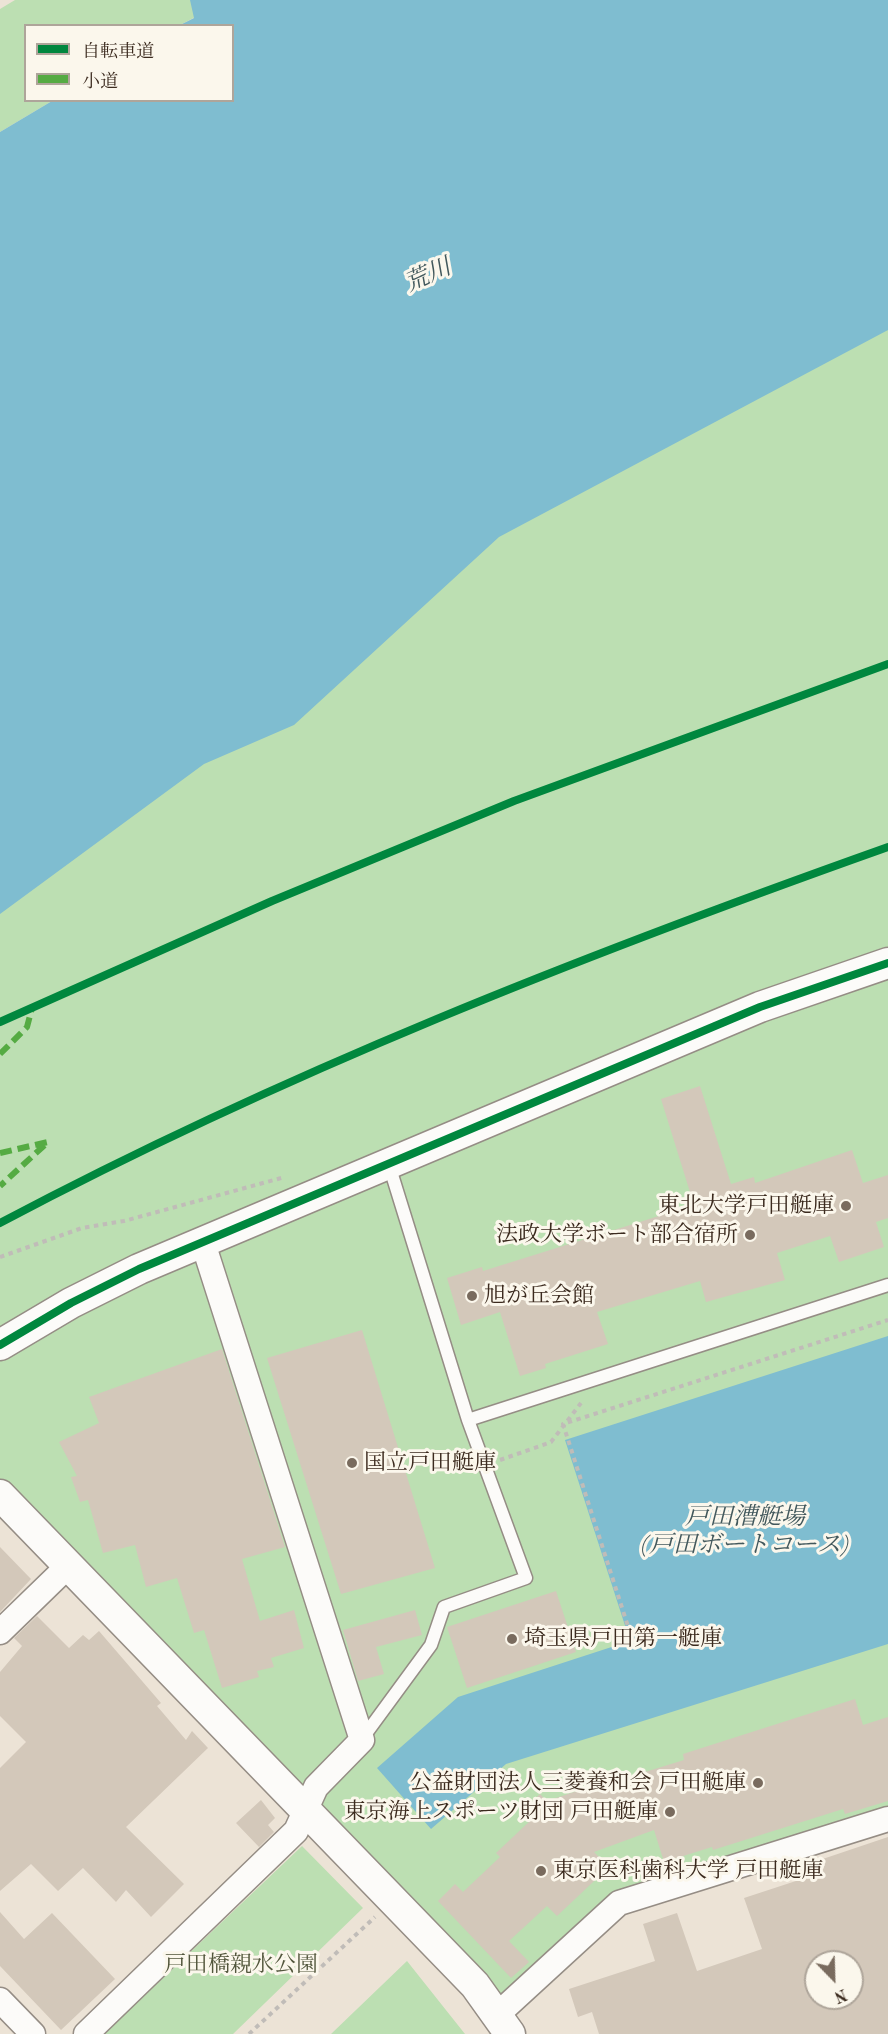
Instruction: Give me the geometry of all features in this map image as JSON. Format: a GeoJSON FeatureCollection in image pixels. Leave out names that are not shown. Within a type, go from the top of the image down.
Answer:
{"type":"FeatureCollection","features":[{"type":"Feature","properties":{"kind":"street"},"geometry":{"type":"LineString","coordinates":[[0,1345],[72,1303],[139,1269],[760,1007],[888,963]]}},
{"type":"Feature","properties":{"kind":"street"},"geometry":{"type":"LineString","coordinates":[[86,2034],[296,1831],[316,1787],[362,1740],[203,1243]]}},
{"type":"Feature","properties":{"kind":"street"},"geometry":{"type":"LineString","coordinates":[[0,1495],[475,1985],[504,2024],[619,1903],[888,1819]]}},
{"type":"Feature","properties":{"kind":"street"},"geometry":{"type":"LineString","coordinates":[[0,1632],[69,1565]]}},
{"type":"Feature","properties":{"kind":"street"},"geometry":{"type":"LineString","coordinates":[[0,2000],[33,2034]]}},
{"type":"Feature","properties":{"kind":"lane"},"geometry":{"type":"LineString","coordinates":[[362,1740],[431,1645],[444,1607],[526,1578],[468,1420],[388,1164]]}},
{"type":"Feature","properties":{"kind":"lane"},"geometry":{"type":"LineString","coordinates":[[468,1420],[888,1285]]}},
{"type":"Feature","properties":{"kind":"path"},"geometry":{"type":"LineString","coordinates":[[0,1257],[82,1228],[124,1221],[292,1175]]}},
{"type":"Feature","properties":{"kind":"path"},"geometry":{"type":"LineString","coordinates":[[563,1424],[888,1320]]}},
{"type":"Feature","properties":{"kind":"path"},"geometry":{"type":"LineString","coordinates":[[485,1465],[551,1442],[591,1391],[598,1378]]}},
{"type":"Feature","properties":{"kind":"path"},"geometry":{"type":"LineString","coordinates":[[563,1424],[633,1642]]}},
{"type":"Feature","properties":{"kind":"path"},"geometry":{"type":"LineString","coordinates":[[249,2034],[393,1900]]}},
{"type":"Feature","properties":{"kind":"green space"},"geometry":{"type":"Polygon","coordinates":[[[15,0],[228,0],[182,24],[24,24],[24,102],[50,102],[0,132],[0,9],[15,0]]]}},
{"type":"Feature","properties":{"kind":"green space"},"geometry":{"type":"Polygon","coordinates":[[[888,72],[888,1818],[619,1903],[498,2014],[0,1496],[0,540],[888,72]]]}},
{"type":"Feature","properties":{"kind":"green space","name":"戸田橋親水公園"},"geometry":{"type":"Polygon","coordinates":[[[302,1846],[363,1908],[233,2034],[104,2034],[302,1846]]]}},
{"type":"Feature","properties":{"kind":"green space"},"geometry":{"type":"Polygon","coordinates":[[[407,1961],[465,2034],[331,2034],[407,1961]]]}},
{"type":"Feature","properties":{"kind":"water","name":"荒川"},"geometry":{"type":"Polygon","coordinates":[[[190,0],[888,0],[888,330],[499,537],[294,725],[204,764],[0,914],[0,132],[50,102],[234,102],[234,24],[182,24],[194,18],[190,0]]]}},
{"type":"Feature","properties":{"kind":"water","name":"戸田漕艇場 (戸田ボートコース)"},"geometry":{"type":"Polygon","coordinates":[[[888,1336],[888,1644],[506,1764],[431,1829],[377,1768],[458,1697],[630,1641],[565,1440],[888,1336]]]}},
{"type":"Feature","properties":{"kind":"building"},"geometry":{"type":"Polygon","coordinates":[[[700,1086],[731,1184],[754,1177],[755,1183],[852,1150],[863,1183],[888,1175],[888,1218],[876,1222],[884,1247],[839,1262],[830,1236],[777,1253],[785,1280],[706,1302],[700,1281],[597,1312],[608,1344],[545,1364],[546,1368],[520,1376],[500,1312],[461,1325],[447,1278],[482,1267],[483,1271],[694,1205],[661,1099],[700,1086]]]}},
{"type":"Feature","properties":{"kind":"building","name":"国立戸田艇庫"},"geometry":{"type":"Polygon","coordinates":[[[362,1330],[435,1568],[341,1594],[267,1358],[362,1330]]]}},
{"type":"Feature","properties":{"kind":"building"},"geometry":{"type":"Polygon","coordinates":[[[222,1349],[285,1547],[242,1559],[260,1621],[294,1610],[304,1648],[271,1658],[274,1667],[257,1671],[259,1677],[222,1688],[204,1630],[194,1633],[177,1578],[146,1587],[135,1545],[103,1553],[88,1500],[80,1502],[71,1477],[77,1476],[59,1442],[99,1423],[89,1397],[222,1349]]]}},
{"type":"Feature","properties":{"kind":"building"},"geometry":{"type":"Polygon","coordinates":[[[0,1547],[31,1579],[0,1612],[0,1547]]]}},
{"type":"Feature","properties":{"kind":"building","name":"埼玉県戸田第一艇庫"},"geometry":{"type":"Polygon","coordinates":[[[556,1591],[576,1652],[467,1688],[447,1627],[556,1591]]]}},
{"type":"Feature","properties":{"kind":"building"},"geometry":{"type":"Polygon","coordinates":[[[415,1610],[422,1635],[376,1647],[384,1674],[358,1681],[343,1630],[415,1610]]]}},
{"type":"Feature","properties":{"kind":"building"},"geometry":{"type":"Polygon","coordinates":[[[37,1616],[69,1648],[83,1635],[89,1640],[99,1631],[161,1703],[157,1706],[186,1740],[192,1731],[208,1748],[126,1827],[184,1884],[151,1917],[126,1890],[116,1902],[83,1868],[58,1891],[31,1864],[0,1891],[0,1768],[26,1742],[0,1716],[0,1672],[22,1646],[14,1638],[37,1616]]]}},
{"type":"Feature","properties":{"kind":"building"},"geometry":{"type":"Polygon","coordinates":[[[855,1699],[863,1725],[888,1717],[888,1801],[845,1814],[843,1809],[713,1850],[712,1847],[664,1862],[654,1830],[594,1852],[609,1867],[557,1916],[547,1906],[509,1941],[529,1962],[511,1978],[438,1901],[455,1884],[463,1892],[500,1857],[496,1853],[532,1819],[524,1810],[540,1794],[547,1801],[622,1776],[622,1779],[684,1760],[683,1754],[855,1699]]]}},
{"type":"Feature","properties":{"kind":"building"},"geometry":{"type":"Polygon","coordinates":[[[261,1800],[275,1818],[268,1825],[274,1832],[259,1847],[236,1823],[261,1800]]]}},
{"type":"Feature","properties":{"kind":"building"},"geometry":{"type":"Polygon","coordinates":[[[888,1837],[888,2034],[599,2034],[592,2012],[578,2017],[569,1989],[655,1961],[643,1924],[677,1913],[697,1971],[762,1949],[744,1898],[802,1879],[799,1867],[888,1837]]]}},
{"type":"Feature","properties":{"kind":"building"},"geometry":{"type":"Polygon","coordinates":[[[0,1912],[24,1939],[52,1913],[115,1979],[61,2030],[0,1966],[0,1912]]]}},
{"type":"Feature","properties":{"kind":"marked path"},"geometry":{"type":"LineString","coordinates":[[0,1054],[27,1027],[32,1008]]}},
{"type":"Feature","properties":{"kind":"marked path"},"geometry":{"type":"LineString","coordinates":[[0,1153],[48,1142],[0,1186]]}},
{"type":"Feature","properties":{"kind":"cycle path"},"geometry":{"type":"LineString","coordinates":[[0,1022],[272,901],[514,801],[888,664]]}},
{"type":"Feature","properties":{"kind":"cycle path"},"geometry":{"type":"LineString","coordinates":[[0,1223],[108,1168],[326,1066],[661,930],[888,847]]}},
{"type":"Feature","properties":{"kind":"cycle path"},"geometry":{"type":"LineString","coordinates":[[0,1345],[71,1303],[139,1269],[760,1007],[888,963]]}},
{"type":"Feature","properties":{"kind":"place","name":"東北大学戸田艇庫"},"geometry":{"type":"Point","coordinates":[846,1206]}},
{"type":"Feature","properties":{"kind":"place","name":"法政大学ボート部合宿所"},"geometry":{"type":"Point","coordinates":[750,1235]}},
{"type":"Feature","properties":{"kind":"place","name":"旭が丘会館"},"geometry":{"type":"Point","coordinates":[472,1296]}},
{"type":"Feature","properties":{"kind":"place","name":"国立戸田艇庫"},"geometry":{"type":"Point","coordinates":[352,1463]}},
{"type":"Feature","properties":{"kind":"place","name":"埼玉県戸田第一艇庫"},"geometry":{"type":"Point","coordinates":[512,1639]}},
{"type":"Feature","properties":{"kind":"place","name":"公益財団法人三菱養和会 戸田艇庫"},"geometry":{"type":"Point","coordinates":[758,1783]}},
{"type":"Feature","properties":{"kind":"place","name":"東京海上スポーツ財団 戸田艇庫"},"geometry":{"type":"Point","coordinates":[670,1812]}},
{"type":"Feature","properties":{"kind":"place","name":"東京医科歯科大学 戸田艇庫"},"geometry":{"type":"Point","coordinates":[541,1871]}}]}
